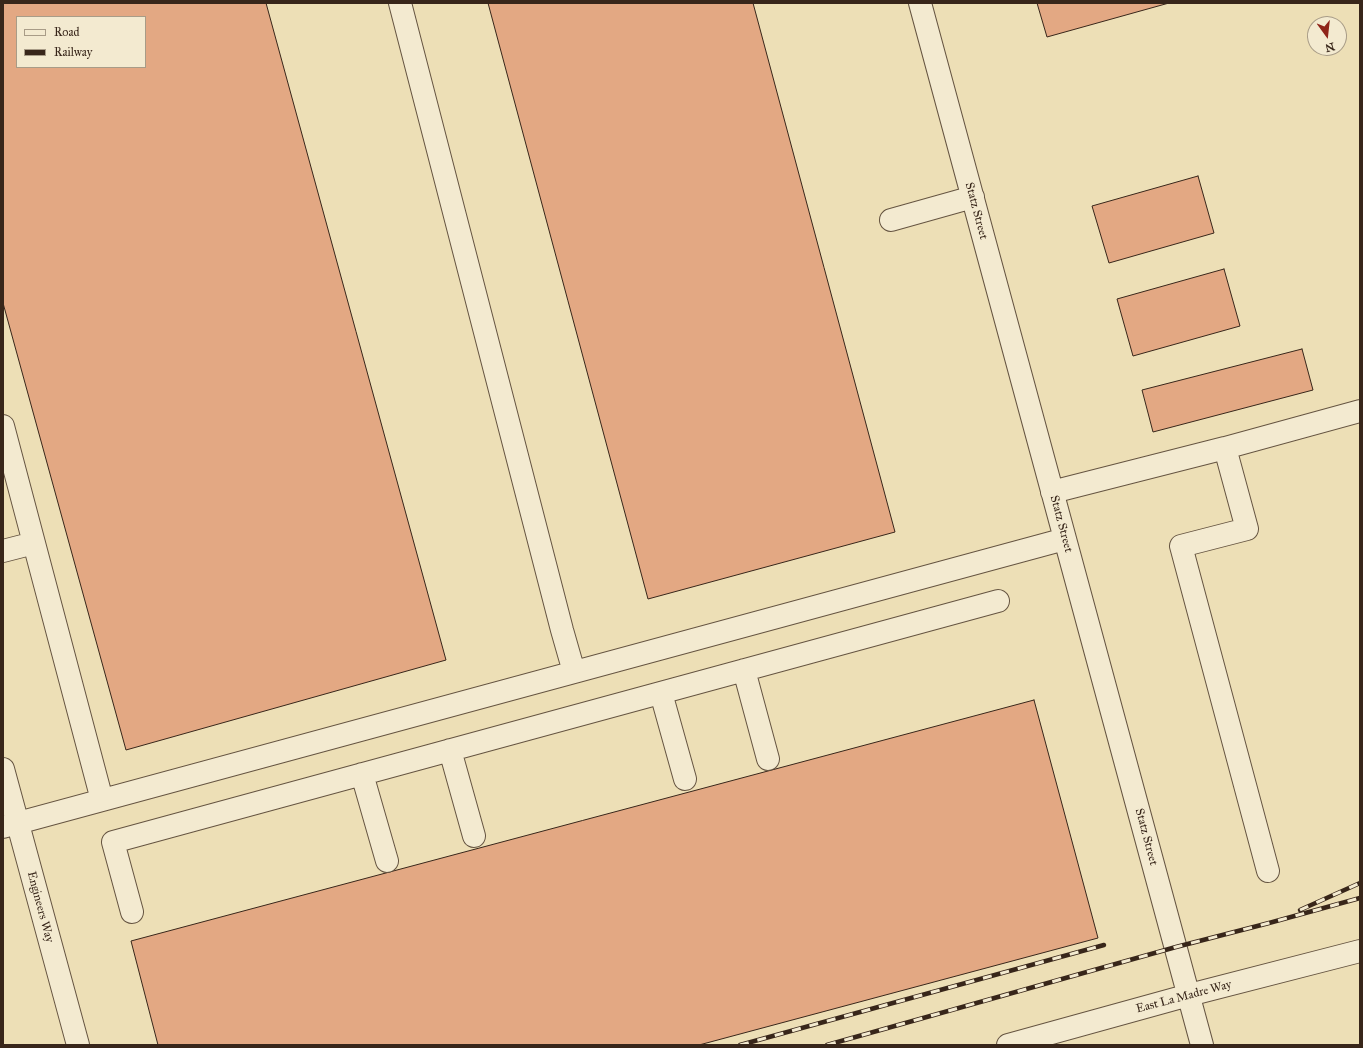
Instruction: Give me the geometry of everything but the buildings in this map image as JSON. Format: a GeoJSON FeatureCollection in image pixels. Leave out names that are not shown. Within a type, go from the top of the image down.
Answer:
{"type":"FeatureCollection","features":[{"type":"Feature","properties":{"kind":"street"},"geometry":{"type":"LineString","coordinates":[[400,3],[574,672]]}},
{"type":"Feature","properties":{"kind":"street","name":"Statz Street"},"geometry":{"type":"LineString","coordinates":[[920,3],[1202,1045]]}},
{"type":"Feature","properties":{"kind":"street"},"geometry":{"type":"LineString","coordinates":[[891,220],[973,197]]}},
{"type":"Feature","properties":{"kind":"street"},"geometry":{"type":"LineString","coordinates":[[1052,492],[1360,412]]}},
{"type":"Feature","properties":{"kind":"street"},"geometry":{"type":"LineString","coordinates":[[3,426],[102,800]]}},
{"type":"Feature","properties":{"kind":"street"},"geometry":{"type":"LineString","coordinates":[[1225,448],[1247,529],[1182,546],[1268,871]]}},
{"type":"Feature","properties":{"kind":"street"},"geometry":{"type":"LineString","coordinates":[[10,825],[1065,539]]}},
{"type":"Feature","properties":{"kind":"street"},"geometry":{"type":"LineString","coordinates":[[3,551],[34,543]]}},
{"type":"Feature","properties":{"kind":"street"},"geometry":{"type":"LineString","coordinates":[[132,912],[113,842],[998,602]]}},
{"type":"Feature","properties":{"kind":"street"},"geometry":{"type":"LineString","coordinates":[[744,670],[768,759]]}},
{"type":"Feature","properties":{"kind":"street"},"geometry":{"type":"LineString","coordinates":[[661,693],[685,779]]}},
{"type":"Feature","properties":{"kind":"street"},"geometry":{"type":"LineString","coordinates":[[450,750],[474,836]]}},
{"type":"Feature","properties":{"kind":"street","name":"Engineers Way"},"geometry":{"type":"LineString","coordinates":[[3,769],[10,825],[78,1045]]}},
{"type":"Feature","properties":{"kind":"street"},"geometry":{"type":"LineString","coordinates":[[362,774],[387,861]]}},
{"type":"Feature","properties":{"kind":"street","name":"East La Madre Way"},"geometry":{"type":"LineString","coordinates":[[1008,1045],[1360,950]]}},
{"type":"Feature","properties":{"kind":"railway"},"geometry":{"type":"LineString","coordinates":[[1300,910],[1360,883]]}},
{"type":"Feature","properties":{"kind":"railway"},"geometry":{"type":"LineString","coordinates":[[827,1045],[1176,947],[1360,898]]}},
{"type":"Feature","properties":{"kind":"railway"},"geometry":{"type":"LineString","coordinates":[[740,1045],[1104,945]]}}]}
